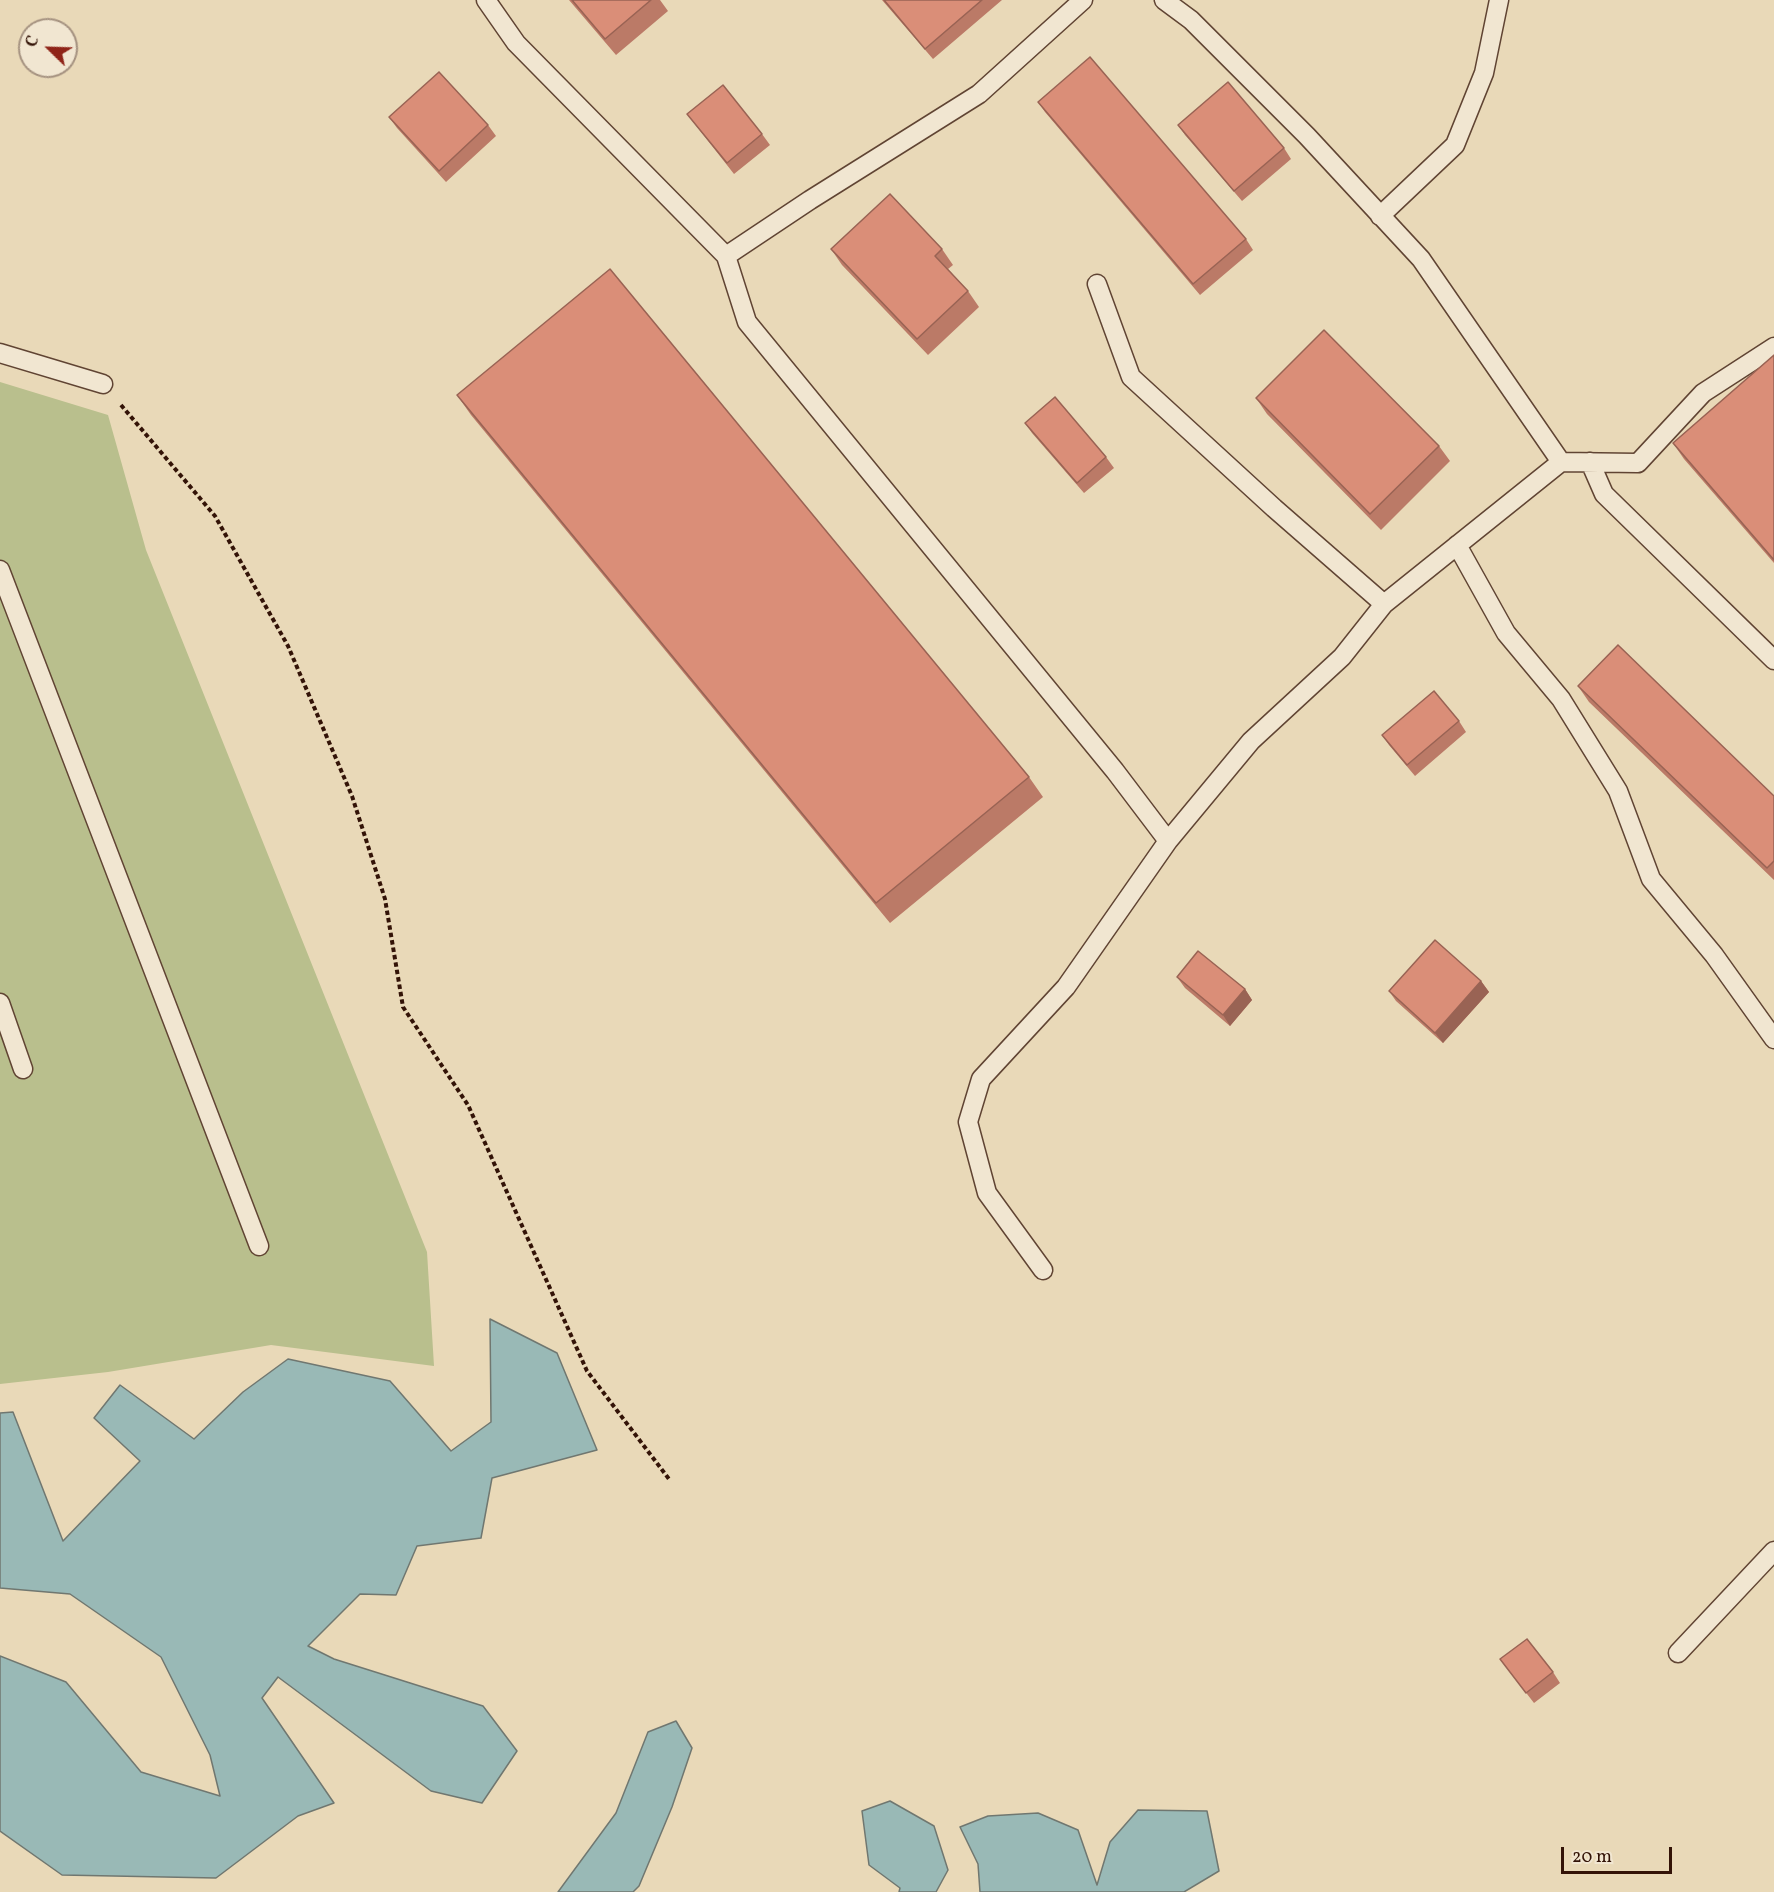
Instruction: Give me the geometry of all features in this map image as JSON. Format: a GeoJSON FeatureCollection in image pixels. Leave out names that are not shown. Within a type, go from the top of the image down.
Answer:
{"type":"FeatureCollection","features":[{"type":"Feature","properties":{"kind":"lane"},"geometry":{"type":"LineString","coordinates":[[486,0],[516,43],[726,256],[747,322],[1115,771],[1168,841]]}},
{"type":"Feature","properties":{"kind":"lane"},"geometry":{"type":"LineString","coordinates":[[726,256],[810,200],[979,94],[1083,0]]}},
{"type":"Feature","properties":{"kind":"lane"},"geometry":{"type":"LineString","coordinates":[[1164,0],[1191,21],[1224,54],[1421,260],[1561,462]]}},
{"type":"Feature","properties":{"kind":"lane"},"geometry":{"type":"LineString","coordinates":[[1380,216],[1455,145],[1484,73],[1499,0]]}},
{"type":"Feature","properties":{"kind":"lane"},"geometry":{"type":"LineString","coordinates":[[1096,284],[1131,377],[1274,508],[1384,604]]}},
{"type":"Feature","properties":{"kind":"lane"},"geometry":{"type":"LineString","coordinates":[[1043,1270],[987,1193],[968,1122],[981,1078],[1066,987],[1168,841],[1251,741],[1342,657],[1384,604],[1561,462],[1638,463],[1703,393],[1774,347]]}},
{"type":"Feature","properties":{"kind":"lane"},"geometry":{"type":"LineString","coordinates":[[0,353],[103,384]]}},
{"type":"Feature","properties":{"kind":"lane"},"geometry":{"type":"LineString","coordinates":[[1590,462],[1604,494],[1774,660]]}},
{"type":"Feature","properties":{"kind":"lane"},"geometry":{"type":"LineString","coordinates":[[1457,545],[1506,633],[1561,699],[1618,791],[1651,879],[1714,955],[1774,1039]]}},
{"type":"Feature","properties":{"kind":"lane"},"geometry":{"type":"LineString","coordinates":[[0,570],[259,1246]]}},
{"type":"Feature","properties":{"kind":"lane"},"geometry":{"type":"LineString","coordinates":[[0,1003],[23,1069]]}},
{"type":"Feature","properties":{"kind":"lane"},"geometry":{"type":"LineString","coordinates":[[1678,1653],[1774,1551]]}},
{"type":"Feature","properties":{"kind":"path"},"geometry":{"type":"LineString","coordinates":[[103,384],[214,516],[288,646],[352,796],[385,899],[403,1006],[468,1105],[587,1371],[669,1479]]}},
{"type":"Feature","properties":{"kind":"green space"},"geometry":{"type":"Polygon","coordinates":[[[0,382],[108,415],[146,550],[427,1252],[434,1366],[271,1345],[108,1372],[0,1384],[0,382]]]}},
{"type":"Feature","properties":{"kind":"water"},"geometry":{"type":"Polygon","coordinates":[[[490,1319],[557,1353],[597,1450],[492,1478],[481,1538],[417,1546],[396,1595],[360,1594],[308,1646],[334,1659],[483,1706],[517,1751],[482,1803],[431,1791],[278,1677],[262,1698],[334,1803],[298,1816],[216,1878],[62,1875],[0,1831],[0,1656],[66,1682],[141,1772],[220,1796],[210,1755],[161,1657],[70,1594],[0,1588],[0,1413],[13,1412],[63,1541],[140,1461],[94,1418],[120,1385],[194,1439],[243,1392],[288,1359],[390,1381],[451,1451],[491,1422],[490,1319]]]}},
{"type":"Feature","properties":{"kind":"water"},"geometry":{"type":"Polygon","coordinates":[[[676,1721],[692,1748],[672,1807],[639,1886],[633,1892],[558,1892],[616,1813],[648,1732],[676,1721]]]}},
{"type":"Feature","properties":{"kind":"water"},"geometry":{"type":"Polygon","coordinates":[[[890,1801],[934,1826],[948,1870],[936,1892],[899,1892],[900,1888],[869,1865],[862,1811],[890,1801]]]}},
{"type":"Feature","properties":{"kind":"water"},"geometry":{"type":"Polygon","coordinates":[[[1138,1810],[1207,1811],[1219,1871],[1184,1892],[980,1892],[978,1864],[960,1827],[988,1816],[1038,1813],[1078,1830],[1097,1885],[1110,1842],[1138,1810]]]}},
{"type":"Feature","properties":{"kind":"building"},"geometry":{"type":"Polygon","coordinates":[[[572,0],[651,0],[605,39],[572,0]]]}},
{"type":"Feature","properties":{"kind":"building"},"geometry":{"type":"Polygon","coordinates":[[[884,0],[982,0],[925,49],[884,0]]]}},
{"type":"Feature","properties":{"kind":"building"},"geometry":{"type":"Polygon","coordinates":[[[1090,57],[1246,239],[1193,284],[1038,102],[1090,57]]]}},
{"type":"Feature","properties":{"kind":"building"},"geometry":{"type":"Polygon","coordinates":[[[439,72],[488,125],[439,171],[389,117],[439,72]]]}},
{"type":"Feature","properties":{"kind":"building"},"geometry":{"type":"Polygon","coordinates":[[[1228,82],[1284,148],[1234,191],[1178,125],[1228,82]]]}},
{"type":"Feature","properties":{"kind":"building"},"geometry":{"type":"Polygon","coordinates":[[[723,85],[762,134],[727,163],[687,114],[723,85]]]}},
{"type":"Feature","properties":{"kind":"building"},"geometry":{"type":"Polygon","coordinates":[[[890,194],[942,249],[935,256],[968,291],[917,339],[831,249],[890,194]]]}},
{"type":"Feature","properties":{"kind":"building"},"geometry":{"type":"Polygon","coordinates":[[[610,269],[1029,777],[876,903],[457,395],[610,269]]]}},
{"type":"Feature","properties":{"kind":"building"},"geometry":{"type":"Polygon","coordinates":[[[1324,330],[1439,446],[1370,514],[1256,398],[1324,330]]]}},
{"type":"Feature","properties":{"kind":"building"},"geometry":{"type":"Polygon","coordinates":[[[1774,355],[1774,560],[1673,443],[1774,355]]]}},
{"type":"Feature","properties":{"kind":"building"},"geometry":{"type":"Polygon","coordinates":[[[1055,397],[1106,457],[1077,483],[1025,423],[1055,397]]]}},
{"type":"Feature","properties":{"kind":"building"},"geometry":{"type":"Polygon","coordinates":[[[1618,645],[1774,796],[1774,861],[1767,868],[1578,686],[1618,645]]]}},
{"type":"Feature","properties":{"kind":"building"},"geometry":{"type":"Polygon","coordinates":[[[1434,691],[1459,721],[1407,765],[1382,735],[1434,691]]]}},
{"type":"Feature","properties":{"kind":"building"},"geometry":{"type":"Polygon","coordinates":[[[1435,940],[1481,981],[1435,1033],[1389,991],[1435,940]]]}},
{"type":"Feature","properties":{"kind":"building"},"geometry":{"type":"Polygon","coordinates":[[[1198,951],[1245,989],[1223,1015],[1177,977],[1198,951]]]}},
{"type":"Feature","properties":{"kind":"building"},"geometry":{"type":"Polygon","coordinates":[[[1527,1639],[1553,1672],[1526,1693],[1500,1659],[1527,1639]]]}}]}
